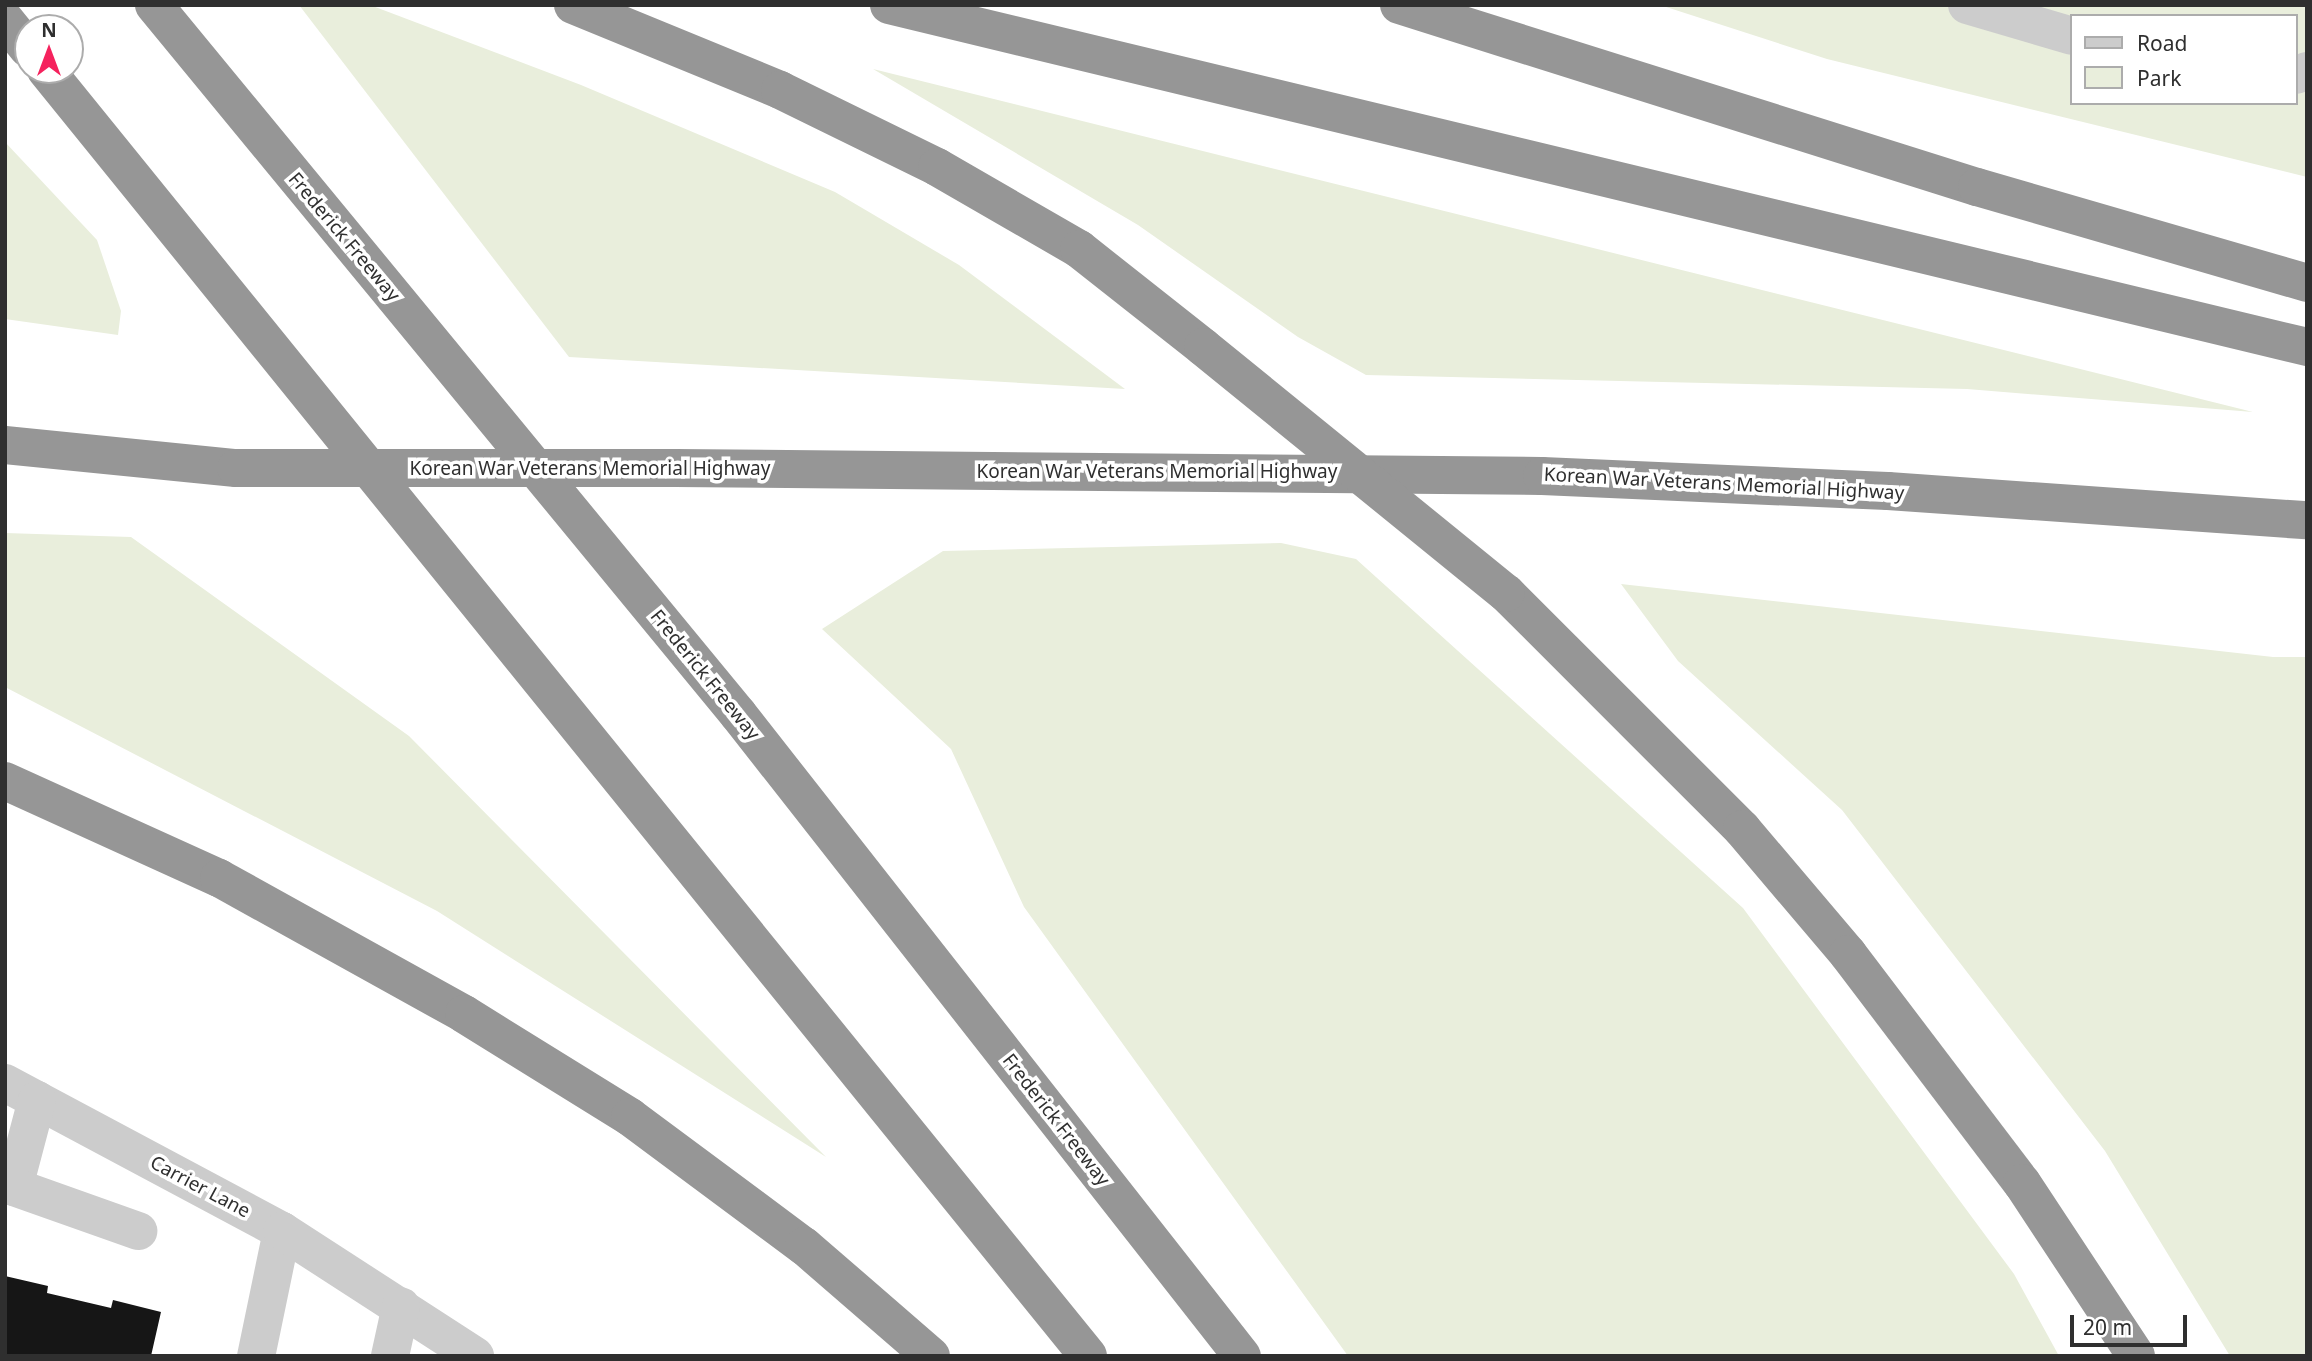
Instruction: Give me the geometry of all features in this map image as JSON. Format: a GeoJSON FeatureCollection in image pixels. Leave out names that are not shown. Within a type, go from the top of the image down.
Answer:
{"type":"FeatureCollection","features":[{"type":"Feature","properties":{"kind":"highway","name":"Frederick Freeway"},"geometry":{"type":"LineString","coordinates":[[154,5],[738,714],[1242,1356]]}},
{"type":"Feature","properties":{"kind":"highway"},"geometry":{"type":"LineString","coordinates":[[573,5],[780,90],[937,167],[1079,249],[1203,346],[1506,593],[1742,829],[1848,954],[2006,1161],[2136,1356]]}},
{"type":"Feature","properties":{"kind":"highway"},"geometry":{"type":"LineString","coordinates":[[889,5],[2307,347]]}},
{"type":"Feature","properties":{"kind":"highway"},"geometry":{"type":"LineString","coordinates":[[1399,5],[1978,187],[2307,283]]}},
{"type":"Feature","properties":{"kind":"highway"},"geometry":{"type":"LineString","coordinates":[[57,84],[1088,1356]]}},
{"type":"Feature","properties":{"kind":"highway"},"geometry":{"type":"LineString","coordinates":[[5,445],[236,468]]}},
{"type":"Feature","properties":{"kind":"highway","name":"Korean War Veterans Memorial Highway"},"geometry":{"type":"LineString","coordinates":[[5,469],[676,468],[1542,475],[1888,491],[2307,520]]}},
{"type":"Feature","properties":{"kind":"highway"},"geometry":{"type":"LineString","coordinates":[[5,781],[219,878],[488,1028],[630,1117],[804,1246],[931,1356]]}},
{"type":"Feature","properties":{"kind":"lane"},"geometry":{"type":"LineString","coordinates":[[1967,5],[2070,35]]}},
{"type":"Feature","properties":{"kind":"lane"},"geometry":{"type":"LineString","coordinates":[[21,1092],[10,1185],[138,1231]]}},
{"type":"Feature","properties":{"kind":"lane","name":"Carrier Lane"},"geometry":{"type":"LineString","coordinates":[[21,1092],[282,1231],[475,1356]]}},
{"type":"Feature","properties":{"kind":"lane"},"geometry":{"type":"LineString","coordinates":[[256,1356],[282,1231]]}},
{"type":"Feature","properties":{"kind":"lane"},"geometry":{"type":"LineString","coordinates":[[390,1356],[401,1306]]}},
{"type":"Feature","properties":{"kind":"green space"},"geometry":{"type":"Polygon","coordinates":[[[299,5],[370,5],[581,85],[835,192],[959,265],[1125,389],[569,357],[299,5]]]}},
{"type":"Feature","properties":{"kind":"green space"},"geometry":{"type":"Polygon","coordinates":[[[1660,5],[2307,5],[2307,177],[1827,59],[1660,5]]]}},
{"type":"Feature","properties":{"kind":"green space"},"geometry":{"type":"Polygon","coordinates":[[[873,69],[2253,412],[1967,389],[1366,375],[1298,337],[1138,225],[873,69]]]}},
{"type":"Feature","properties":{"kind":"green space"},"geometry":{"type":"Polygon","coordinates":[[[5,142],[97,240],[121,311],[118,335],[5,319],[5,142]]]}},
{"type":"Feature","properties":{"kind":"green space"},"geometry":{"type":"Polygon","coordinates":[[[5,533],[131,537],[409,736],[826,1157],[437,911],[5,687],[5,533]]]}},
{"type":"Feature","properties":{"kind":"green space"},"geometry":{"type":"Polygon","coordinates":[[[1281,543],[1356,559],[1743,908],[2014,1274],[2059,1356],[1348,1356],[1024,907],[951,749],[822,629],[943,551],[1281,543]]]}},
{"type":"Feature","properties":{"kind":"green space"},"geometry":{"type":"Polygon","coordinates":[[[1621,584],[2273,657],[2307,657],[2307,1356],[2230,1356],[2105,1151],[1842,810],[1678,661],[1621,584]]]}},
{"type":"Feature","properties":{"kind":"building"},"geometry":{"type":"Polygon","coordinates":[[[5,1276],[48,1286],[47,1293],[111,1308],[113,1300],[161,1312],[151,1356],[5,1356],[5,1276]]]}}]}
